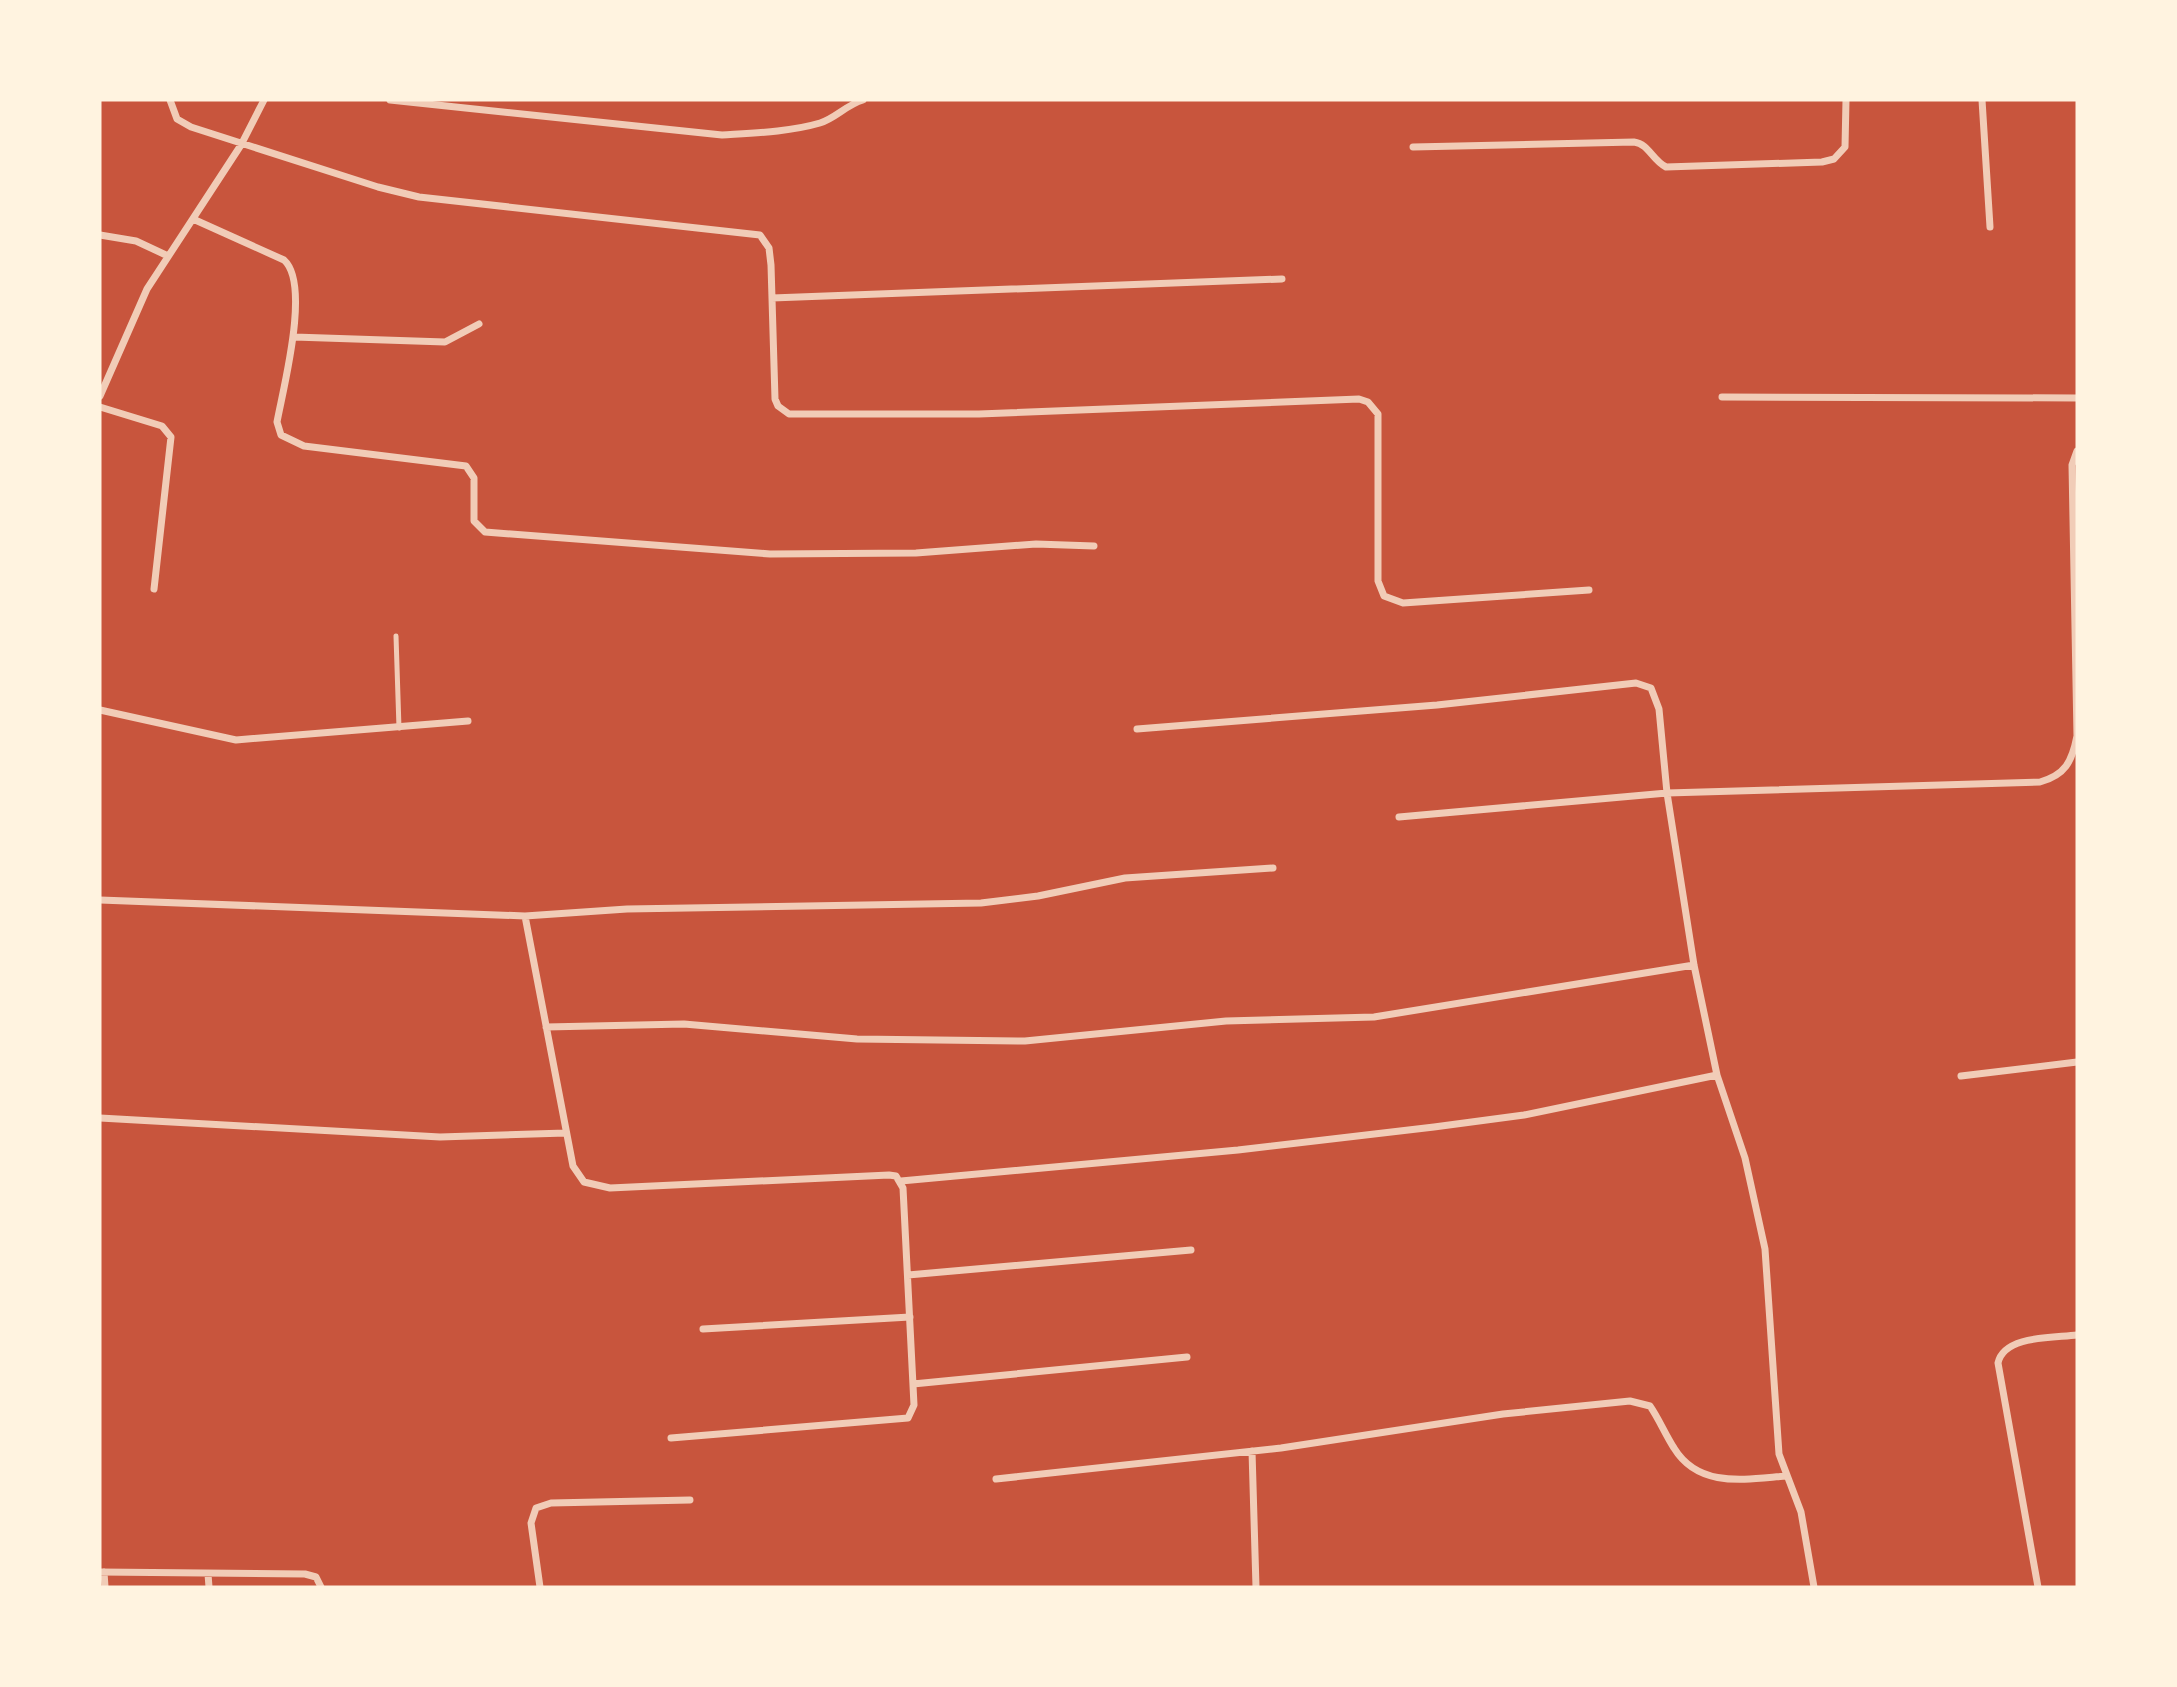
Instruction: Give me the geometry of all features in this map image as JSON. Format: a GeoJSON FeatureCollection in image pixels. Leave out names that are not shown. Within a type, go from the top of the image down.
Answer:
{"type":"FeatureCollection","features":[{"type":"Feature","properties":{"kind":"street"},"geometry":{"type":"LineString","coordinates":[[170,100],[173,114],[182,123],[241,145],[419,197],[760,235],[769,248],[775,398],[778,406],[789,414],[800,417],[979,414],[1359,399],[1368,402],[1378,414],[1378,581],[1384,596],[1403,603],[1589,590]]}},
{"type":"Feature","properties":{"kind":"street"},"geometry":{"type":"LineString","coordinates":[[100,396],[101,387],[137,309],[241,145],[264,100]]}},
{"type":"Feature","properties":{"kind":"street"},"geometry":{"type":"LineString","coordinates":[[390,100],[722,135],[769,132],[822,122],[845,106],[863,100]]}},
{"type":"Feature","properties":{"kind":"street"},"geometry":{"type":"LineString","coordinates":[[1413,147],[1634,142],[1644,145],[1656,160],[1666,167],[1822,162],[1834,159],[1844,148],[1846,100]]}},
{"type":"Feature","properties":{"kind":"street"},"geometry":{"type":"LineString","coordinates":[[1982,100],[1990,227]]}},
{"type":"Feature","properties":{"kind":"street"},"geometry":{"type":"LineString","coordinates":[[193,219],[289,264],[294,279],[294,337],[276,422],[281,435],[286,440],[304,446],[466,466],[474,478],[474,521],[485,532],[770,554],[916,553],[1036,544],[1094,546]]}},
{"type":"Feature","properties":{"kind":"street"},"geometry":{"type":"LineString","coordinates":[[100,235],[136,241],[169,256]]}},
{"type":"Feature","properties":{"kind":"street"},"geometry":{"type":"LineString","coordinates":[[772,298],[1282,279]]}},
{"type":"Feature","properties":{"kind":"street"},"geometry":{"type":"LineString","coordinates":[[294,337],[445,342],[479,324]]}},
{"type":"Feature","properties":{"kind":"street"},"geometry":{"type":"LineString","coordinates":[[1721,397],[2077,398]]}},
{"type":"Feature","properties":{"kind":"street"},"geometry":{"type":"LineString","coordinates":[[100,407],[162,426],[171,437],[154,589]]}},
{"type":"Feature","properties":{"kind":"street"},"geometry":{"type":"LineString","coordinates":[[1399,817],[1667,793],[2040,782],[2063,772],[2074,754],[2077,736],[2072,465],[2077,451]]}},
{"type":"Feature","properties":{"kind":"street"},"geometry":{"type":"LineString","coordinates":[[1137,729],[1437,705],[1636,683],[1651,688],[1656,698],[1667,793],[1694,965],[1717,1075],[1745,1158],[1765,1249],[1779,1454],[1801,1512],[1814,1587]]}},
{"type":"Feature","properties":{"kind":"street"},"geometry":{"type":"LineString","coordinates":[[100,709],[236,740],[468,722]]}},
{"type":"Feature","properties":{"kind":"street"},"geometry":{"type":"LineString","coordinates":[[100,900],[525,916],[639,908],[981,904],[1038,897],[1125,878],[1273,868]]}},
{"type":"Feature","properties":{"kind":"street"},"geometry":{"type":"LineString","coordinates":[[525,916],[566,1133],[578,1176],[584,1182],[610,1188],[889,1175],[901,1181],[1238,1150],[1524,1115],[1717,1075]]}},
{"type":"Feature","properties":{"kind":"street"},"geometry":{"type":"LineString","coordinates":[[547,1027],[684,1024],[857,1039],[1025,1041],[1226,1021],[1374,1017],[1694,965]]}},
{"type":"Feature","properties":{"kind":"street"},"geometry":{"type":"LineString","coordinates":[[1961,1076],[2077,1062]]}},
{"type":"Feature","properties":{"kind":"street"},"geometry":{"type":"LineString","coordinates":[[100,1118],[440,1137],[566,1133]]}},
{"type":"Feature","properties":{"kind":"street"},"geometry":{"type":"LineString","coordinates":[[671,1438],[903,1420],[912,1413],[905,1196],[901,1181]]}},
{"type":"Feature","properties":{"kind":"street"},"geometry":{"type":"LineString","coordinates":[[908,1275],[1191,1250]]}},
{"type":"Feature","properties":{"kind":"street"},"geometry":{"type":"LineString","coordinates":[[703,1329],[910,1317]]}},
{"type":"Feature","properties":{"kind":"street"},"geometry":{"type":"LineString","coordinates":[[2038,1587],[1997,1363],[2001,1353],[2015,1344],[2077,1335]]}},
{"type":"Feature","properties":{"kind":"street"},"geometry":{"type":"LineString","coordinates":[[913,1384],[1187,1357]]}},
{"type":"Feature","properties":{"kind":"street"},"geometry":{"type":"LineString","coordinates":[[996,1479],[1252,1451],[1503,1414],[1639,1401],[1650,1406],[1682,1460],[1703,1475],[1733,1480],[1787,1476]]}},
{"type":"Feature","properties":{"kind":"street"},"geometry":{"type":"LineString","coordinates":[[1252,1451],[1256,1587]]}},
{"type":"Feature","properties":{"kind":"street"},"geometry":{"type":"LineString","coordinates":[[540,1587],[531,1523],[536,1508],[551,1503],[690,1500]]}},
{"type":"Feature","properties":{"kind":"street"},"geometry":{"type":"LineString","coordinates":[[105,1587],[102,1572],[305,1574],[316,1577],[321,1587]]}},
{"type":"Feature","properties":{"kind":"street"},"geometry":{"type":"LineString","coordinates":[[208,1574],[209,1587]]}},
{"type":"Feature","properties":{"kind":"lane"},"geometry":{"type":"LineString","coordinates":[[396,636],[399,728]]}}]}
